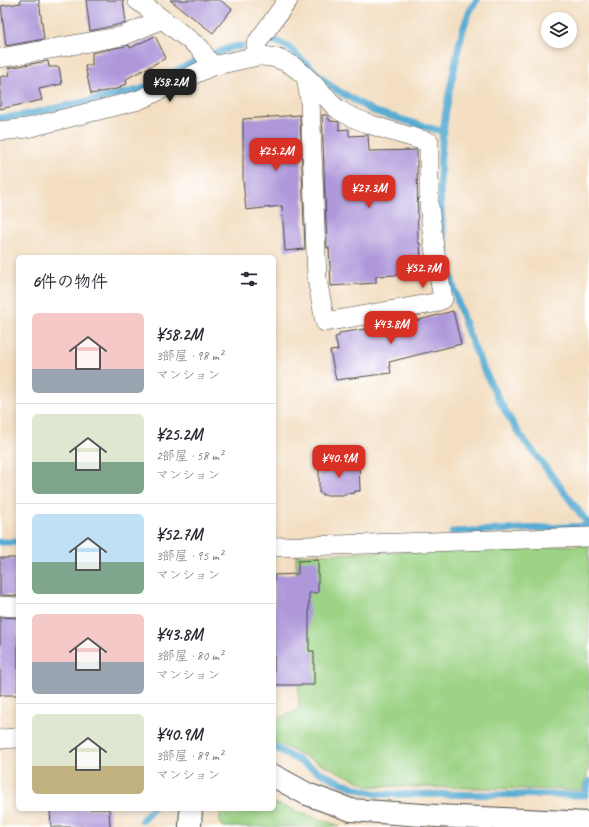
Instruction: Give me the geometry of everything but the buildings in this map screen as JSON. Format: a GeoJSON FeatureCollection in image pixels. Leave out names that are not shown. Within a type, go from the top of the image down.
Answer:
{"type":"FeatureCollection","features":[{"type":"Feature","properties":{"kind":"street"},"geometry":{"type":"LineString","coordinates":[[137,0],[200,48],[208,60]]}},
{"type":"Feature","properties":{"kind":"street"},"geometry":{"type":"LineString","coordinates":[[258,56],[256,44],[288,0]]}},
{"type":"Feature","properties":{"kind":"street"},"geometry":{"type":"LineString","coordinates":[[0,58],[123,36],[162,19]]}},
{"type":"Feature","properties":{"kind":"street"},"geometry":{"type":"LineString","coordinates":[[0,131],[27,128],[139,100],[208,60],[272,55],[285,60],[306,77],[338,110],[382,129],[429,142],[430,205],[434,247],[443,299],[434,303],[325,322],[317,278],[310,100],[306,77]]}},
{"type":"Feature","properties":{"kind":"street"},"geometry":{"type":"LineString","coordinates":[[276,547],[589,537]]}},
{"type":"Feature","properties":{"kind":"street"},"geometry":{"type":"LineString","coordinates":[[0,606],[16,607]]}},
{"type":"Feature","properties":{"kind":"street"},"geometry":{"type":"LineString","coordinates":[[0,739],[16,738]]}},
{"type":"Feature","properties":{"kind":"street"},"geometry":{"type":"LineString","coordinates":[[276,777],[306,794],[351,810],[436,816],[589,823]]}},
{"type":"Feature","properties":{"kind":"street"},"geometry":{"type":"LineString","coordinates":[[190,827],[191,811]]}},
{"type":"Feature","properties":{"kind":"green space"},"geometry":{"type":"Polygon","coordinates":[[[589,545],[589,768],[582,790],[369,786],[276,743],[276,720],[299,709],[296,555],[589,545]]]}},
{"type":"Feature","properties":{"kind":"green space"},"geometry":{"type":"Polygon","coordinates":[[[276,804],[339,827],[224,827],[220,822],[220,811],[276,811],[276,804]]]}},
{"type":"Feature","properties":{"kind":"waterway"},"geometry":{"type":"LineString","coordinates":[[477,0],[471,8],[463,29],[450,89],[443,135],[440,180],[442,223],[448,265],[459,307],[474,348],[493,389],[516,429],[589,525]]}},
{"type":"Feature","properties":{"kind":"waterway"},"geometry":{"type":"LineString","coordinates":[[267,42],[276,41],[289,48],[332,87],[373,111],[444,132]]}},
{"type":"Feature","properties":{"kind":"waterway"},"geometry":{"type":"LineString","coordinates":[[0,118],[25,115],[139,90],[196,61],[232,47],[241,46]]}},
{"type":"Feature","properties":{"kind":"waterway"},"geometry":{"type":"LineString","coordinates":[[452,532],[589,526]]}},
{"type":"Feature","properties":{"kind":"waterway"},"geometry":{"type":"LineString","coordinates":[[0,542],[16,542]]}},
{"type":"Feature","properties":{"kind":"waterway"},"geometry":{"type":"LineString","coordinates":[[276,748],[337,781],[378,794],[585,795],[589,781]]}},
{"type":"Feature","properties":{"kind":"waterway"},"geometry":{"type":"LineString","coordinates":[[142,820],[150,811]]}}]}
